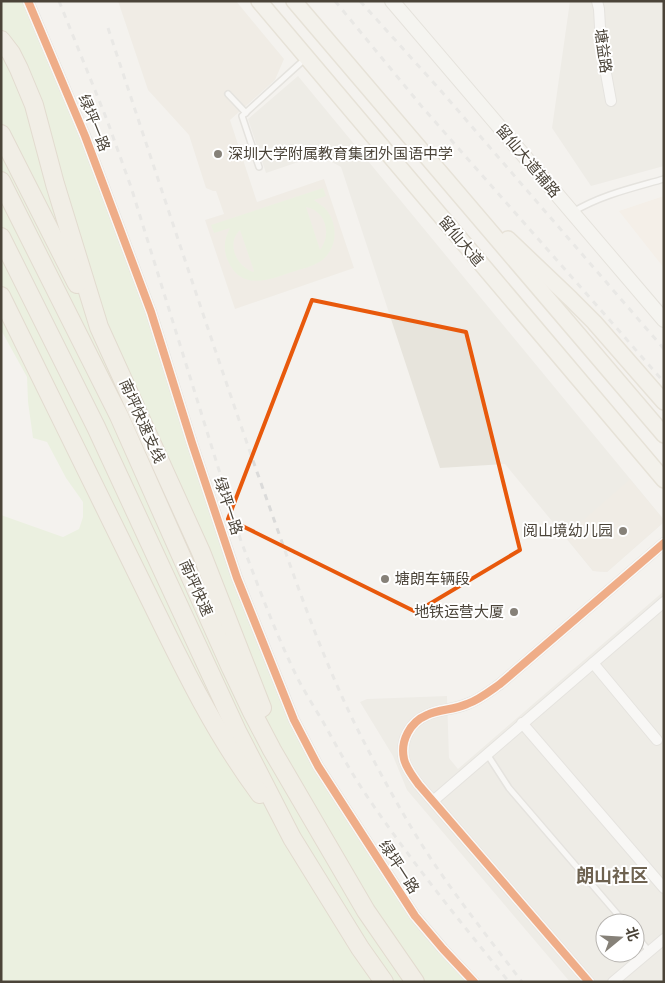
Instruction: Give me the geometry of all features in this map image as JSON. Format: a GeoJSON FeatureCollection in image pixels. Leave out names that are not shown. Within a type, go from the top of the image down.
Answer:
{"type":"FeatureCollection","features":[{"type":"Feature","properties":{"kind":"highway","name":"南坪快速支线"},"geometry":{"type":"LineString","coordinates":[[1,40],[11,53],[27,87],[99,327],[201,552],[276,746],[299,796]]}},
{"type":"Feature","properties":{"kind":"highway"},"geometry":{"type":"LineString","coordinates":[[1,134],[99,327]]}},
{"type":"Feature","properties":{"kind":"highway","name":"南坪快速"},"geometry":{"type":"LineString","coordinates":[[1,182],[118,416],[251,710],[272,750],[366,911],[415,982]]}},
{"type":"Feature","properties":{"kind":"highway","name":"南坪快速"},"geometry":{"type":"LineString","coordinates":[[1,237],[96,427],[238,731],[292,838],[360,948],[384,982]]}},
{"type":"Feature","properties":{"kind":"highway"},"geometry":{"type":"LineString","coordinates":[[1,296],[172,644],[203,703],[229,749],[292,838]]}},
{"type":"Feature","properties":{"kind":"main road","name":"留仙大道"},"geometry":{"type":"LineString","coordinates":[[259,1],[664,480]]}},
{"type":"Feature","properties":{"kind":"main road","name":"留仙大道"},"geometry":{"type":"LineString","coordinates":[[294,1],[664,435]]}},
{"type":"Feature","properties":{"kind":"main road","name":"留仙大道辅路"},"geometry":{"type":"LineString","coordinates":[[392,1],[664,307]]}},
{"type":"Feature","properties":{"kind":"main road","name":"留仙大道辅路"},"geometry":{"type":"LineString","coordinates":[[404,1],[664,320]]}},
{"type":"Feature","properties":{"kind":"main road"},"geometry":{"type":"LineString","coordinates":[[446,179],[571,298],[664,402]]}},
{"type":"Feature","properties":{"kind":"street","name":"绿坪一路"},"geometry":{"type":"LineString","coordinates":[[28,1],[85,136],[151,312],[237,578],[294,720],[318,766],[415,916],[474,982]]}},
{"type":"Feature","properties":{"kind":"street","name":"塘益路"},"geometry":{"type":"LineString","coordinates":[[597,1],[601,46],[611,100]]}},
{"type":"Feature","properties":{"kind":"street"},"geometry":{"type":"LineString","coordinates":[[589,982],[419,785],[408,770],[404,759],[404,743],[410,727],[418,720],[428,714],[459,708],[480,698],[500,684],[664,544]]}},
{"type":"Feature","properties":{"kind":"street"},"geometry":{"type":"LineString","coordinates":[[432,801],[664,602]]}},
{"type":"Feature","properties":{"kind":"street"},"geometry":{"type":"LineString","coordinates":[[593,663],[657,740]]}},
{"type":"Feature","properties":{"kind":"street"},"geometry":{"type":"LineString","coordinates":[[522,723],[664,888]]}},
{"type":"Feature","properties":{"kind":"street"},"geometry":{"type":"LineString","coordinates":[[613,982],[664,939]]}},
{"type":"Feature","properties":{"kind":"lane"},"geometry":{"type":"LineString","coordinates":[[259,167],[242,116],[307,58]]}},
{"type":"Feature","properties":{"kind":"lane"},"geometry":{"type":"LineString","coordinates":[[228,94],[246,113]]}},
{"type":"Feature","properties":{"kind":"lane"},"geometry":{"type":"LineString","coordinates":[[576,210],[608,195],[664,179]]}},
{"type":"Feature","properties":{"kind":"lane"},"geometry":{"type":"LineString","coordinates":[[487,754],[509,788],[616,913]]}},
{"type":"Feature","properties":{"kind":"lane"},"geometry":{"type":"LineString","coordinates":[[645,946],[649,951]]}},
{"type":"Feature","properties":{"kind":"highlighted area"},"geometry":{"type":"Polygon","coordinates":[[[312,300],[466,332],[520,550],[416,612],[228,519],[312,300]]]}},
{"type":"Feature","properties":{"kind":"shaded area","name":"深圳大学附属教育集团外国语中学"},"geometry":{"type":"Polygon","coordinates":[[[118,1],[236,1],[284,59],[275,80],[230,120],[257,202],[324,179],[354,268],[235,309],[205,220],[224,214],[216,191],[206,188],[189,135],[148,90],[118,1]]]}},
{"type":"Feature","properties":{"kind":"shaded area"},"geometry":{"type":"Polygon","coordinates":[[[570,1],[664,1],[664,166],[591,186],[552,128],[570,1]]]}},
{"type":"Feature","properties":{"kind":"shaded area"},"geometry":{"type":"Polygon","coordinates":[[[298,76],[664,520],[607,572],[593,571],[505,464],[440,468],[341,167],[319,155],[266,173],[248,119],[298,76]]]}},
{"type":"Feature","properties":{"kind":"shaded area"},"geometry":{"type":"Polygon","coordinates":[[[664,196],[664,268],[619,211],[664,196]]]}},
{"type":"Feature","properties":{"kind":"shaded area"},"geometry":{"type":"Polygon","coordinates":[[[630,479],[664,522],[607,572],[593,571],[565,536],[630,479]]]}},
{"type":"Feature","properties":{"kind":"shaded area"},"geometry":{"type":"Polygon","coordinates":[[[664,591],[664,982],[570,982],[407,790],[393,756],[360,702],[367,699],[447,696],[449,758],[458,769],[664,591]]]}},
{"type":"Feature","properties":{"kind":"green space"},"geometry":{"type":"Polygon","coordinates":[[[1,1],[26,1],[81,138],[147,314],[293,721],[412,918],[470,982],[1,982],[1,515],[63,537],[79,529],[83,517],[83,502],[66,478],[47,442],[33,438],[27,377],[1,330],[1,1]]]}},
{"type":"Feature","properties":{"kind":"green space"},"geometry":{"type":"Polygon","coordinates":[[[323,188],[326,196],[314,200],[328,212],[335,232],[330,251],[318,263],[274,278],[256,281],[240,276],[228,261],[225,253],[225,244],[230,228],[214,233],[211,225],[323,188]],[[306,207],[320,250],[326,237],[325,224],[318,213],[306,207]],[[240,230],[234,241],[235,254],[242,265],[253,272],[254,271],[240,230]]]}},
{"type":"Feature","properties":{"kind":"railway"},"geometry":{"type":"LineString","coordinates":[[59,1],[107,120],[131,187],[241,541],[291,664],[346,763],[373,805],[422,873],[509,982]]}},
{"type":"Feature","properties":{"kind":"railway"},"geometry":{"type":"LineString","coordinates":[[335,1],[423,108],[664,382]]}},
{"type":"Feature","properties":{"kind":"railway"},"geometry":{"type":"LineString","coordinates":[[360,1],[442,92],[664,349]]}},
{"type":"Feature","properties":{"kind":"railway"},"geometry":{"type":"LineString","coordinates":[[108,28],[257,472],[306,608],[347,708],[388,786],[426,852],[452,890],[522,982]]}},
{"type":"Feature","properties":{"kind":"cycle path"},"geometry":{"type":"LineString","coordinates":[[28,1],[85,136],[151,312],[237,578],[294,720],[318,766],[415,916],[474,982]]}},
{"type":"Feature","properties":{"kind":"cycle path"},"geometry":{"type":"LineString","coordinates":[[589,982],[419,785],[405,762],[403,752],[405,739],[411,727],[421,718],[471,702],[500,684],[664,543]]}},
{"type":"Feature","properties":{"kind":"place","name":"深圳大学附属教育集团外国语中学"},"geometry":{"type":"Point","coordinates":[218,154]}},
{"type":"Feature","properties":{"kind":"place","name":"阅山境幼儿园"},"geometry":{"type":"Point","coordinates":[623,531]}},
{"type":"Feature","properties":{"kind":"place","name":"塘朗车辆段"},"geometry":{"type":"Point","coordinates":[385,579]}},
{"type":"Feature","properties":{"kind":"place","name":"地铁运营大厦"},"geometry":{"type":"Point","coordinates":[514,612]}},
{"type":"Feature","properties":{"kind":"district","name":"朗山社区"},"geometry":{"type":"Point","coordinates":[612,876]}}]}
